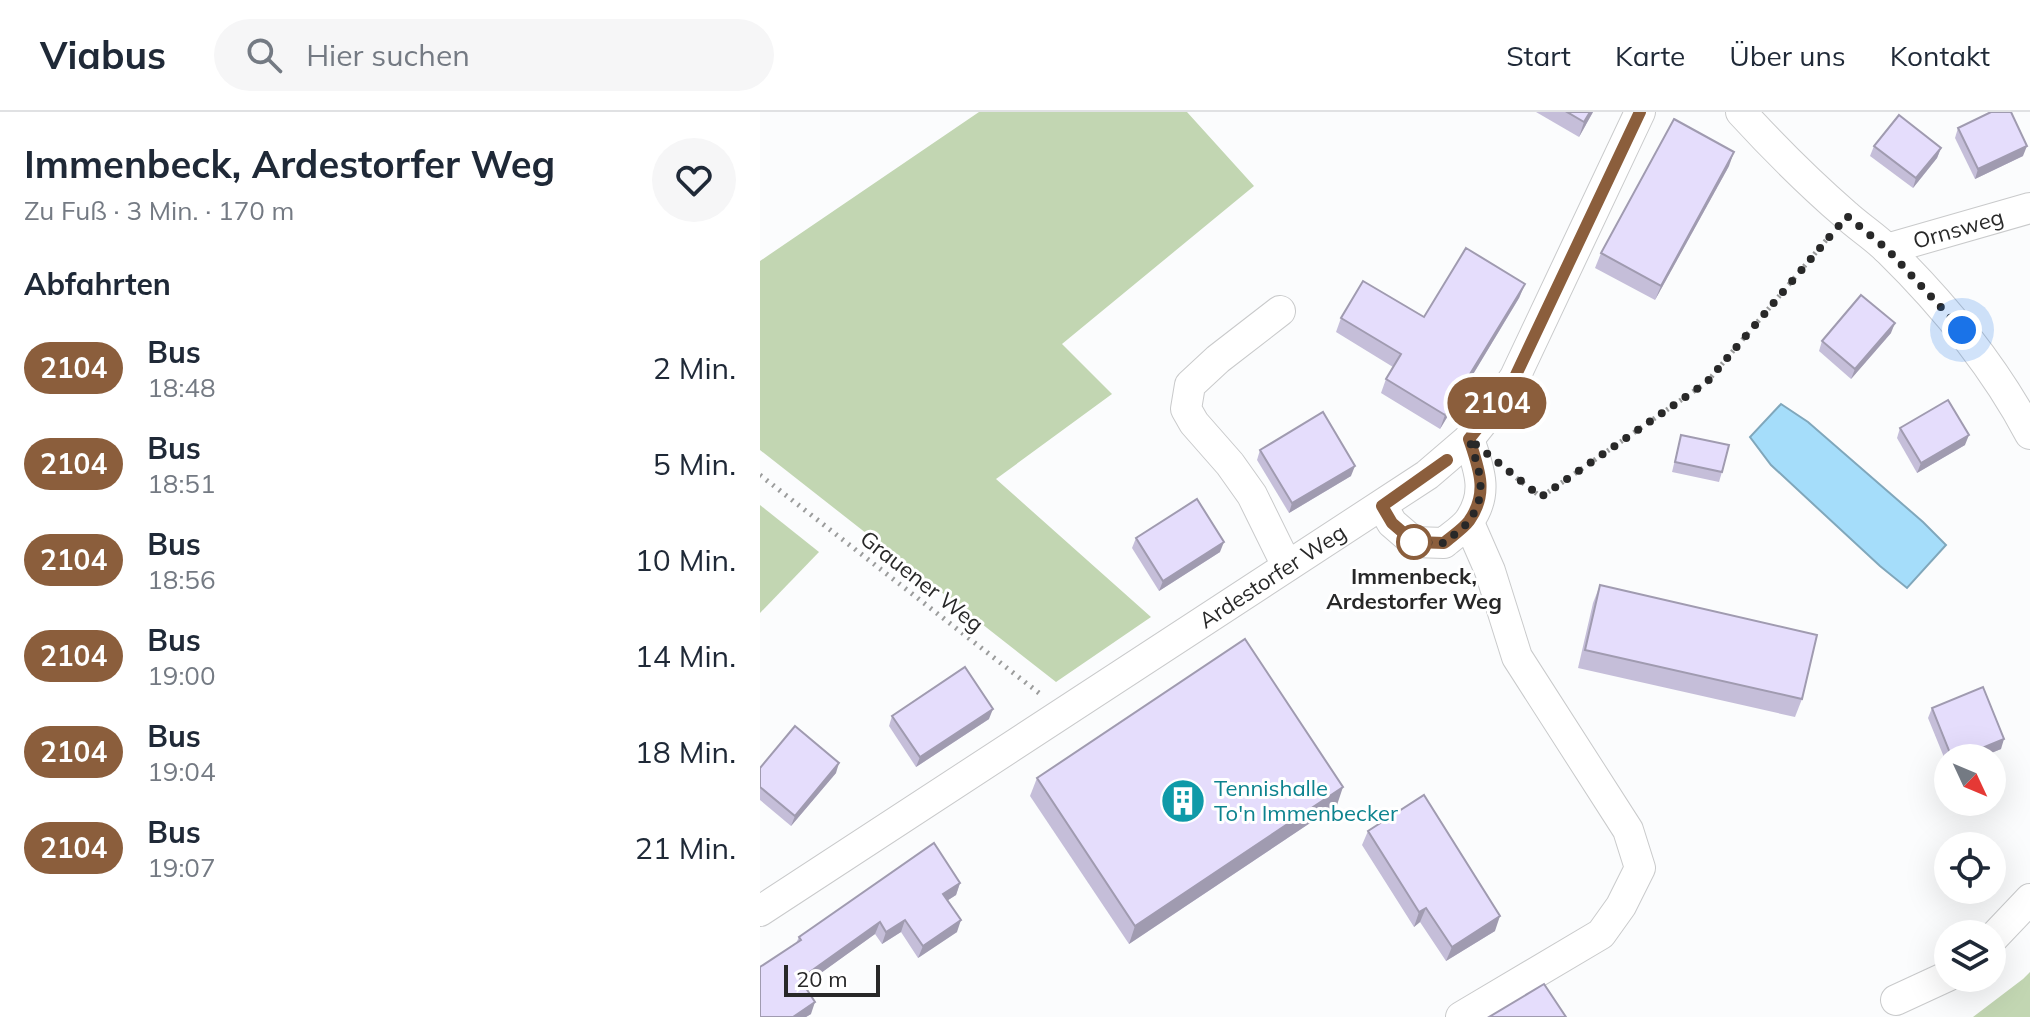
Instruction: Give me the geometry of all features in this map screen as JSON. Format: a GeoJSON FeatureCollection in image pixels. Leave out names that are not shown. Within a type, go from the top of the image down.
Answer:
{"type":"FeatureCollection","features":[{"type":"Feature","properties":{"kind":"street","name":"Ardestorfer Weg"},"geometry":{"type":"LineString","coordinates":[[760,911],[1382,506],[1437,468],[1469,439],[1515,377],[1640,112]]}},
{"type":"Feature","properties":{"kind":"street"},"geometry":{"type":"LineString","coordinates":[[1741,112],[1779,153],[1887,249],[1962,330],[2030,434]]}},
{"type":"Feature","properties":{"kind":"street","name":"Ornsweg"},"geometry":{"type":"LineString","coordinates":[[1887,249],[2030,208]]}},
{"type":"Feature","properties":{"kind":"street"},"geometry":{"type":"LineString","coordinates":[[1280,311],[1190,385],[1186,409],[1252,495],[1287,566]]}},
{"type":"Feature","properties":{"kind":"street"},"geometry":{"type":"LineString","coordinates":[[1382,506],[1392,523],[1414,542],[1444,543],[1469,523],[1482,495],[1479,467],[1469,439]]}},
{"type":"Feature","properties":{"kind":"street"},"geometry":{"type":"LineString","coordinates":[[1461,1017],[1601,934],[1621,906],[1640,868],[1628,830],[1517,657],[1490,571],[1469,523]]}},
{"type":"Feature","properties":{"kind":"street"},"geometry":{"type":"LineString","coordinates":[[2006,924],[2030,899]]}},
{"type":"Feature","properties":{"kind":"street"},"geometry":{"type":"LineString","coordinates":[[1896,1000],[1934,982]]}},
{"type":"Feature","properties":{"kind":"path"},"geometry":{"type":"LineString","coordinates":[[1469,439],[1541,497],[1707,382],[1847,216]]}},
{"type":"Feature","properties":{"kind":"path","name":"Grauener Weg"},"geometry":{"type":"LineString","coordinates":[[760,475],[1065,713]]}},
{"type":"Feature","properties":{"kind":"green space"},"geometry":{"type":"Polygon","coordinates":[[[979,112],[1187,112],[1254,186],[1062,344],[1112,394],[996,479],[1151,617],[1056,682],[760,450],[760,261],[979,112]]]}},
{"type":"Feature","properties":{"kind":"green space"},"geometry":{"type":"Polygon","coordinates":[[[760,505],[819,552],[760,613],[760,505]]]}},
{"type":"Feature","properties":{"kind":"green space"},"geometry":{"type":"Polygon","coordinates":[[[2030,972],[2030,1017],[1973,1017],[2006,992],[2030,972]]]}},
{"type":"Feature","properties":{"kind":"water"},"geometry":{"type":"Polygon","coordinates":[[[1781,404],[1808,422],[1946,545],[1907,588],[1771,465],[1750,437],[1781,404]]]}},
{"type":"Feature","properties":{"kind":"building"},"geometry":{"type":"Polygon","coordinates":[[[1567,112],[1590,112],[1584,122],[1567,112]]]}},
{"type":"Feature","properties":{"kind":"building"},"geometry":{"type":"Polygon","coordinates":[[[1991,112],[2011,112],[2027,146],[1978,169],[1958,128],[1991,112]]]}},
{"type":"Feature","properties":{"kind":"building"},"geometry":{"type":"Polygon","coordinates":[[[1899,115],[1941,148],[1916,178],[1874,146],[1899,115]]]}},
{"type":"Feature","properties":{"kind":"building"},"geometry":{"type":"Polygon","coordinates":[[[1674,119],[1734,152],[1661,286],[1601,253],[1674,119]]]}},
{"type":"Feature","properties":{"kind":"building"},"geometry":{"type":"Polygon","coordinates":[[[1466,248],[1525,284],[1445,415],[1386,379],[1401,354],[1341,318],[1363,281],[1424,317],[1466,248]]]}},
{"type":"Feature","properties":{"kind":"building"},"geometry":{"type":"Polygon","coordinates":[[[1861,295],[1895,323],[1855,369],[1822,341],[1861,295]]]}},
{"type":"Feature","properties":{"kind":"building"},"geometry":{"type":"Polygon","coordinates":[[[1948,400],[1969,435],[1921,463],[1900,428],[1948,400]]]}},
{"type":"Feature","properties":{"kind":"building"},"geometry":{"type":"Polygon","coordinates":[[[1323,412],[1355,466],[1292,503],[1260,450],[1323,412]]]}},
{"type":"Feature","properties":{"kind":"building"},"geometry":{"type":"Polygon","coordinates":[[[1681,435],[1729,445],[1722,472],[1675,462],[1681,435]]]}},
{"type":"Feature","properties":{"kind":"building"},"geometry":{"type":"Polygon","coordinates":[[[1197,499],[1224,542],[1163,581],[1136,538],[1197,499]]]}},
{"type":"Feature","properties":{"kind":"building"},"geometry":{"type":"Polygon","coordinates":[[[1600,585],[1817,635],[1802,699],[1585,650],[1600,585]]]}},
{"type":"Feature","properties":{"kind":"building","name":"Tennishalle To'n Immenbecker"},"geometry":{"type":"Polygon","coordinates":[[[1245,639],[1343,787],[1135,926],[1037,778],[1245,639]]]}},
{"type":"Feature","properties":{"kind":"building"},"geometry":{"type":"Polygon","coordinates":[[[965,667],[993,709],[920,757],[892,716],[965,667]]]}},
{"type":"Feature","properties":{"kind":"building"},"geometry":{"type":"Polygon","coordinates":[[[1983,687],[2004,739],[1992,744],[1946,744],[1932,708],[1983,687]]]}},
{"type":"Feature","properties":{"kind":"building"},"geometry":{"type":"Polygon","coordinates":[[[795,726],[839,763],[795,816],[760,787],[760,768],[795,726]]]}},
{"type":"Feature","properties":{"kind":"building"},"geometry":{"type":"Polygon","coordinates":[[[1424,795],[1500,916],[1452,947],[1426,908],[1419,912],[1368,831],[1424,795]]]}},
{"type":"Feature","properties":{"kind":"building"},"geometry":{"type":"Polygon","coordinates":[[[934,843],[960,883],[943,894],[961,920],[923,946],[905,920],[886,932],[880,922],[800,979],[815,1002],[793,1017],[760,1017],[760,967],[934,843]]]}},
{"type":"Feature","properties":{"kind":"building"},"geometry":{"type":"Polygon","coordinates":[[[1544,984],[1566,1017],[1489,1017],[1544,984]]]}},
{"type":"Feature","properties":{"kind":"bus line","name":"2104"},"geometry":{"type":"LineString","coordinates":[[1447,460],[1382,506],[1392,523],[1414,542],[1444,543],[1469,523],[1482,495],[1479,467],[1469,439],[1515,377],[1640,112]]}},
{"type":"Feature","properties":{"kind":"place","name":"Immenbeck, Ardestorfer Weg"},"geometry":{"type":"Point","coordinates":[1414,542]}},
{"type":"Feature","properties":{"kind":"place","name":"Tennishalle To'n Immenbecker"},"geometry":{"type":"Point","coordinates":[1183,801]}},
{"type":"Feature","properties":{"kind":"route"},"geometry":{"type":"LineString","coordinates":[[1414,542],[1444,543],[1469,523],[1482,495],[1479,467],[1469,439],[1541,497],[1707,382],[1847,216],[1887,249],[1962,330]]}}]}
